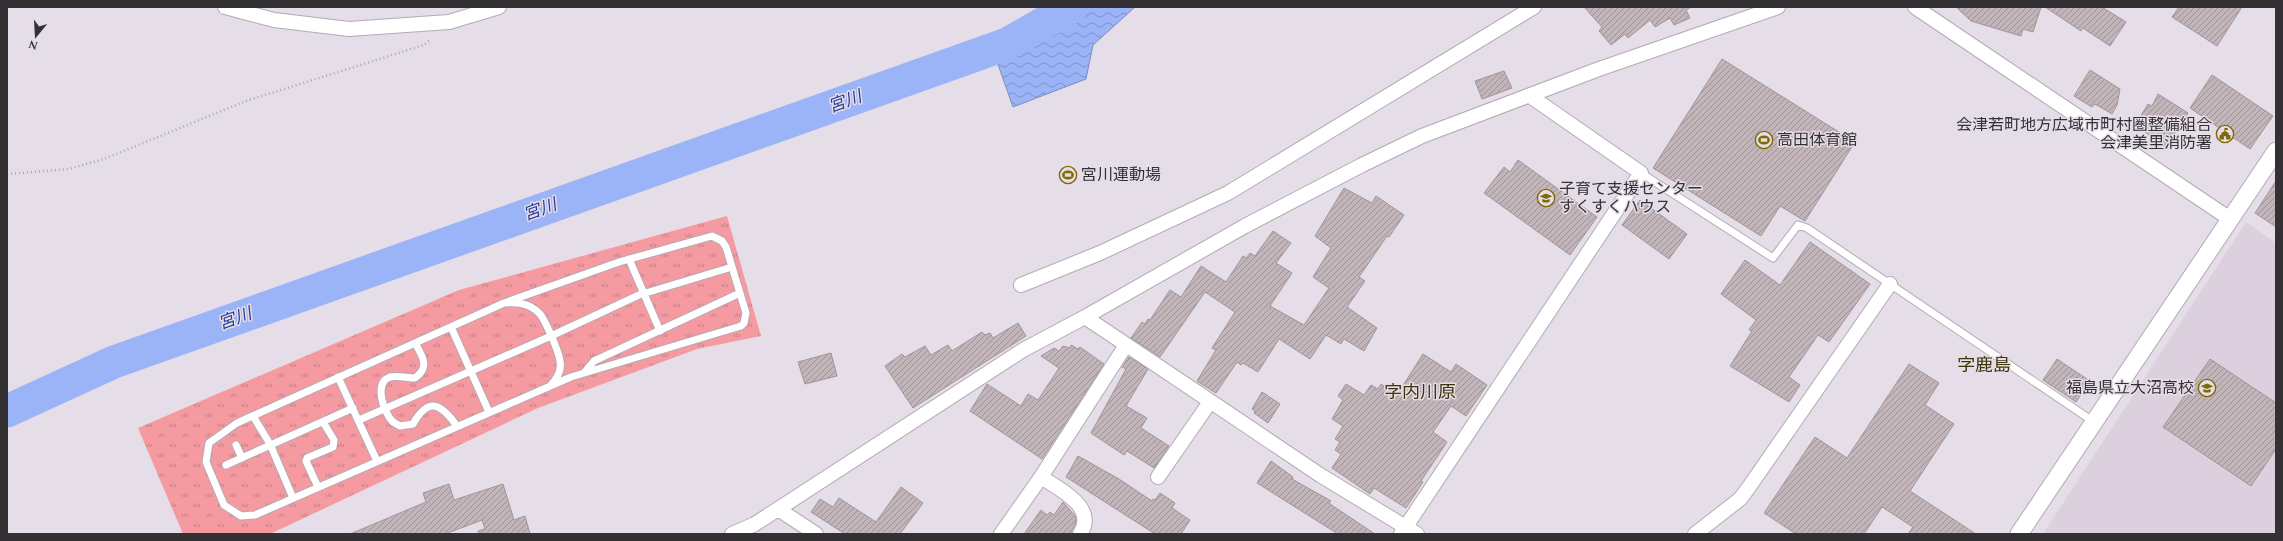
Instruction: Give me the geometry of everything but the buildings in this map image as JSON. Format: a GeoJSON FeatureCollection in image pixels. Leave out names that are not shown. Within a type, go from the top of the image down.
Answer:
{"type":"FeatureCollection","features":[{"type":"Feature","properties":{"kind":"street"},"geometry":{"type":"LineString","coordinates":[[225,7],[274,20],[349,29],[449,22],[499,7]]}},
{"type":"Feature","properties":{"kind":"street"},"geometry":{"type":"LineString","coordinates":[[1021,284],[1100,253],[1228,194],[1534,7]]}},
{"type":"Feature","properties":{"kind":"street"},"geometry":{"type":"LineString","coordinates":[[732,534],[755,524],[1023,350],[1245,226],[1362,165],[1422,136],[1628,58],[1778,7]]}},
{"type":"Feature","properties":{"kind":"street"},"geometry":{"type":"LineString","coordinates":[[1915,7],[2230,219]]}},
{"type":"Feature","properties":{"kind":"street"},"geometry":{"type":"LineString","coordinates":[[1084,317],[1408,532],[1641,173],[1530,96]]}},
{"type":"Feature","properties":{"kind":"street"},"geometry":{"type":"LineString","coordinates":[[2019,534],[2276,151]]}},
{"type":"Feature","properties":{"kind":"street"},"geometry":{"type":"LineString","coordinates":[[1695,534],[1740,499],[1750,487],[1890,284]]}},
{"type":"Feature","properties":{"kind":"street"},"geometry":{"type":"LineString","coordinates":[[1001,534],[1041,477],[1126,345]]}},
{"type":"Feature","properties":{"kind":"street"},"geometry":{"type":"LineString","coordinates":[[1158,477],[1210,402]]}},
{"type":"Feature","properties":{"kind":"street"},"geometry":{"type":"LineString","coordinates":[[1041,477],[1068,495],[1081,506],[1085,514],[1080,534]]}},
{"type":"Feature","properties":{"kind":"street"},"geometry":{"type":"LineString","coordinates":[[778,509],[816,534]]}},
{"type":"Feature","properties":{"kind":"lane"},"geometry":{"type":"LineString","coordinates":[[1641,173],[1773,258],[1798,225],[1807,228],[2094,422]]}},
{"type":"Feature","properties":{"kind":"lane"},"geometry":{"type":"LineString","coordinates":[[712,236],[722,241],[732,267],[746,313],[744,323],[741,326],[584,373],[550,386],[255,515],[241,516],[224,505],[206,462],[208,448],[209,443],[217,436],[237,423],[504,303],[629,259],[712,236]]}},
{"type":"Feature","properties":{"kind":"lane"},"geometry":{"type":"LineString","coordinates":[[629,259],[660,331]]}},
{"type":"Feature","properties":{"kind":"lane"},"geometry":{"type":"LineString","coordinates":[[359,420],[645,294],[732,267]]}},
{"type":"Feature","properties":{"kind":"lane"},"geometry":{"type":"LineString","coordinates":[[584,373],[594,361],[740,293]]}},
{"type":"Feature","properties":{"kind":"lane"},"geometry":{"type":"LineString","coordinates":[[504,303],[519,302],[539,313],[551,336],[560,361],[559,372],[550,386]]}},
{"type":"Feature","properties":{"kind":"lane"},"geometry":{"type":"LineString","coordinates":[[451,327],[489,412]]}},
{"type":"Feature","properties":{"kind":"lane"},"geometry":{"type":"LineString","coordinates":[[415,343],[423,357],[425,368],[422,373],[415,378],[396,376],[388,378],[383,384],[381,392],[385,408],[392,421],[400,426],[413,424],[422,410],[430,406],[439,406],[448,413],[457,426]]}},
{"type":"Feature","properties":{"kind":"lane"},"geometry":{"type":"LineString","coordinates":[[338,378],[377,461]]}},
{"type":"Feature","properties":{"kind":"lane"},"geometry":{"type":"LineString","coordinates":[[226,465],[353,408]]}},
{"type":"Feature","properties":{"kind":"lane"},"geometry":{"type":"LineString","coordinates":[[253,416],[270,444],[293,498]]}},
{"type":"Feature","properties":{"kind":"lane"},"geometry":{"type":"LineString","coordinates":[[318,487],[306,461],[307,458],[333,447],[334,440],[323,422]]}},
{"type":"Feature","properties":{"kind":"lane"},"geometry":{"type":"LineString","coordinates":[[236,445],[242,458]]}},
{"type":"Feature","properties":{"kind":"path"},"geometry":{"type":"LineString","coordinates":[[7,174],[69,169],[104,159],[246,101],[424,45],[449,22]]}},
{"type":"Feature","properties":{"kind":"shaded area","name":"福島県立大沼高校"},"geometry":{"type":"Polygon","coordinates":[[[2246,222],[2276,243],[2276,534],[2043,534],[2246,222]]]}},
{"type":"Feature","properties":{"kind":"green space"},"geometry":{"type":"Polygon","coordinates":[[[727,216],[761,336],[697,349],[538,408],[270,534],[183,534],[138,428],[459,290],[727,216]]]}},
{"type":"Feature","properties":{"kind":"water"},"geometry":{"type":"Polygon","coordinates":[[[1054,7],[1135,7],[1093,45],[1086,79],[1013,107],[988,36],[1023,28],[1037,20],[1054,7]]]}},
{"type":"Feature","properties":{"kind":"waterway","name":"宮川"},"geometry":{"type":"LineString","coordinates":[[7,411],[114,362],[1007,44],[1072,7]]}},
{"type":"Feature","properties":{"kind":"place","name":"会津若町地方広域市町村圏整備組合 会津美里消防署"},"geometry":{"type":"Point","coordinates":[2225,134]}},
{"type":"Feature","properties":{"kind":"place","name":"高田体育館"},"geometry":{"type":"Point","coordinates":[1764,140]}},
{"type":"Feature","properties":{"kind":"place","name":"宮川運動場"},"geometry":{"type":"Point","coordinates":[1068,175]}},
{"type":"Feature","properties":{"kind":"place","name":"子育て支援センター すくすくハウス"},"geometry":{"type":"Point","coordinates":[1546,198]}},
{"type":"Feature","properties":{"kind":"place","name":"福島県立大沼高校"},"geometry":{"type":"Point","coordinates":[2207,388]}},
{"type":"Feature","properties":{"kind":"district","name":"字鹿島"},"geometry":{"type":"Point","coordinates":[1984,365]}},
{"type":"Feature","properties":{"kind":"district","name":"字内川原"},"geometry":{"type":"Point","coordinates":[1420,392]}}]}
